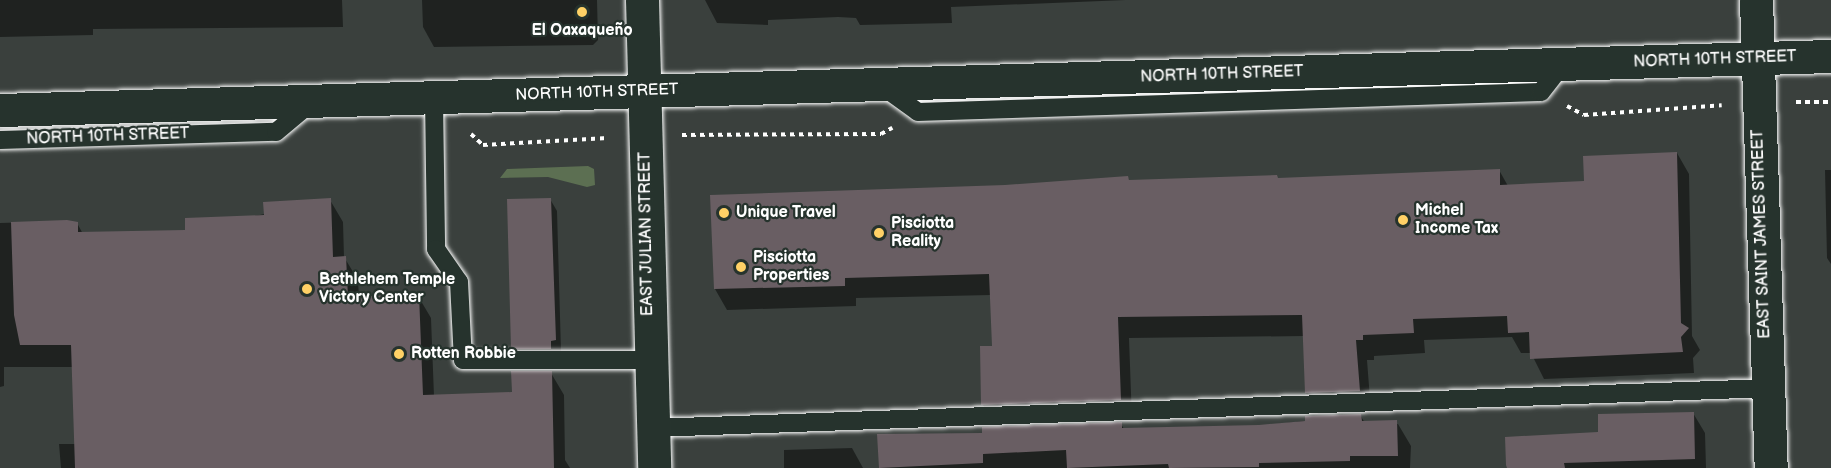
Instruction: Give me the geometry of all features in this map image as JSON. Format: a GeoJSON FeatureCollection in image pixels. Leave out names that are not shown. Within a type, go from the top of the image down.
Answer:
{"type":"FeatureCollection","features":[{"type":"Feature","properties":{"kind":"main road","name":"EAST JULIAN STREET"},"geometry":{"type":"LineString","coordinates":[[642,0],[642,92],[654,468]]}},
{"type":"Feature","properties":{"kind":"main road","name":"EAST SAINT JAMES STREET"},"geometry":{"type":"LineString","coordinates":[[1756,0],[1771,468]]}},
{"type":"Feature","properties":{"kind":"main road","name":"NORTH 10TH STREET"},"geometry":{"type":"LineString","coordinates":[[0,110],[1831,56]]}},
{"type":"Feature","properties":{"kind":"lane"},"geometry":{"type":"LineString","coordinates":[[1541,92],[1562,64]]}},
{"type":"Feature","properties":{"kind":"lane"},"geometry":{"type":"LineString","coordinates":[[881,85],[918,112]]}},
{"type":"Feature","properties":{"kind":"lane","name":"NORTH 10TH STREET"},"geometry":{"type":"LineString","coordinates":[[918,112],[1541,92]]}},
{"type":"Feature","properties":{"kind":"lane"},"geometry":{"type":"LineString","coordinates":[[434,98],[436,249],[459,282],[463,360],[650,360]]}},
{"type":"Feature","properties":{"kind":"lane","name":"NORTH 10TH STREET"},"geometry":{"type":"LineString","coordinates":[[0,140],[276,132],[313,101]]}},
{"type":"Feature","properties":{"kind":"lane"},"geometry":{"type":"LineString","coordinates":[[653,428],[1768,388]]}},
{"type":"Feature","properties":{"kind":"path"},"geometry":{"type":"LineString","coordinates":[[1541,92],[1584,115],[1695,106]]}},
{"type":"Feature","properties":{"kind":"path"},"geometry":{"type":"LineString","coordinates":[[1816,101],[1831,102]]}},
{"type":"Feature","properties":{"kind":"path"},"geometry":{"type":"LineString","coordinates":[[701,135],[881,134],[918,112]]}},
{"type":"Feature","properties":{"kind":"green space"},"geometry":{"type":"Polygon","coordinates":[[[588,166],[594,169],[595,185],[587,187],[548,177],[500,178],[507,169],[588,166]]]}},
{"type":"Feature","properties":{"kind":"building"},"geometry":{"type":"Polygon","coordinates":[[[1677,152],[1681,323],[1689,328],[1681,337],[1683,352],[1530,359],[1529,332],[1508,333],[1507,316],[1413,319],[1414,333],[1363,335],[1363,340],[1356,340],[1360,391],[1305,393],[1302,315],[1118,317],[1121,400],[981,405],[980,346],[992,346],[989,274],[845,278],[845,286],[714,289],[710,195],[1005,185],[1128,176],[1129,180],[1277,175],[1278,178],[1500,169],[1500,185],[1584,181],[1583,156],[1677,152]]]}},
{"type":"Feature","properties":{"kind":"building"},"geometry":{"type":"Polygon","coordinates":[[[331,198],[333,257],[346,256],[348,297],[419,294],[423,395],[512,392],[511,371],[552,371],[554,468],[75,468],[71,345],[20,345],[14,315],[11,222],[67,220],[78,222],[78,232],[185,230],[185,218],[264,215],[263,202],[331,198]]]}},
{"type":"Feature","properties":{"kind":"building","name":"Rotten Robbie"},"geometry":{"type":"Polygon","coordinates":[[[551,198],[556,340],[551,341],[551,349],[511,349],[507,199],[551,198]]]}},
{"type":"Feature","properties":{"kind":"building"},"geometry":{"type":"Polygon","coordinates":[[[1694,412],[1695,459],[1564,463],[1565,468],[1507,468],[1506,465],[1505,437],[1598,432],[1598,414],[1694,412]]]}},
{"type":"Feature","properties":{"kind":"building"},"geometry":{"type":"Polygon","coordinates":[[[1361,414],[1362,421],[1397,420],[1398,456],[1350,456],[1350,461],[1259,463],[1259,467],[1169,468],[1168,464],[1067,468],[1066,450],[983,454],[983,463],[879,468],[877,434],[982,433],[982,427],[1122,422],[1122,428],[1259,425],[1305,421],[1305,416],[1361,414]]]}},
{"type":"Feature","properties":{"kind":"place","name":"El Oaxaqueño"},"geometry":{"type":"Point","coordinates":[582,12]}},
{"type":"Feature","properties":{"kind":"place","name":"Unique Travel"},"geometry":{"type":"Point","coordinates":[724,213]}},
{"type":"Feature","properties":{"kind":"place","name":"Michel Income Tax"},"geometry":{"type":"Point","coordinates":[1403,220]}},
{"type":"Feature","properties":{"kind":"place","name":"Pisciotta Reality"},"geometry":{"type":"Point","coordinates":[879,233]}},
{"type":"Feature","properties":{"kind":"place","name":"Pisciotta Properties"},"geometry":{"type":"Point","coordinates":[741,267]}},
{"type":"Feature","properties":{"kind":"place","name":"Bethlehem Temple Victory Center"},"geometry":{"type":"Point","coordinates":[307,289]}},
{"type":"Feature","properties":{"kind":"place","name":"Rotten Robbie"},"geometry":{"type":"Point","coordinates":[399,354]}}]}
